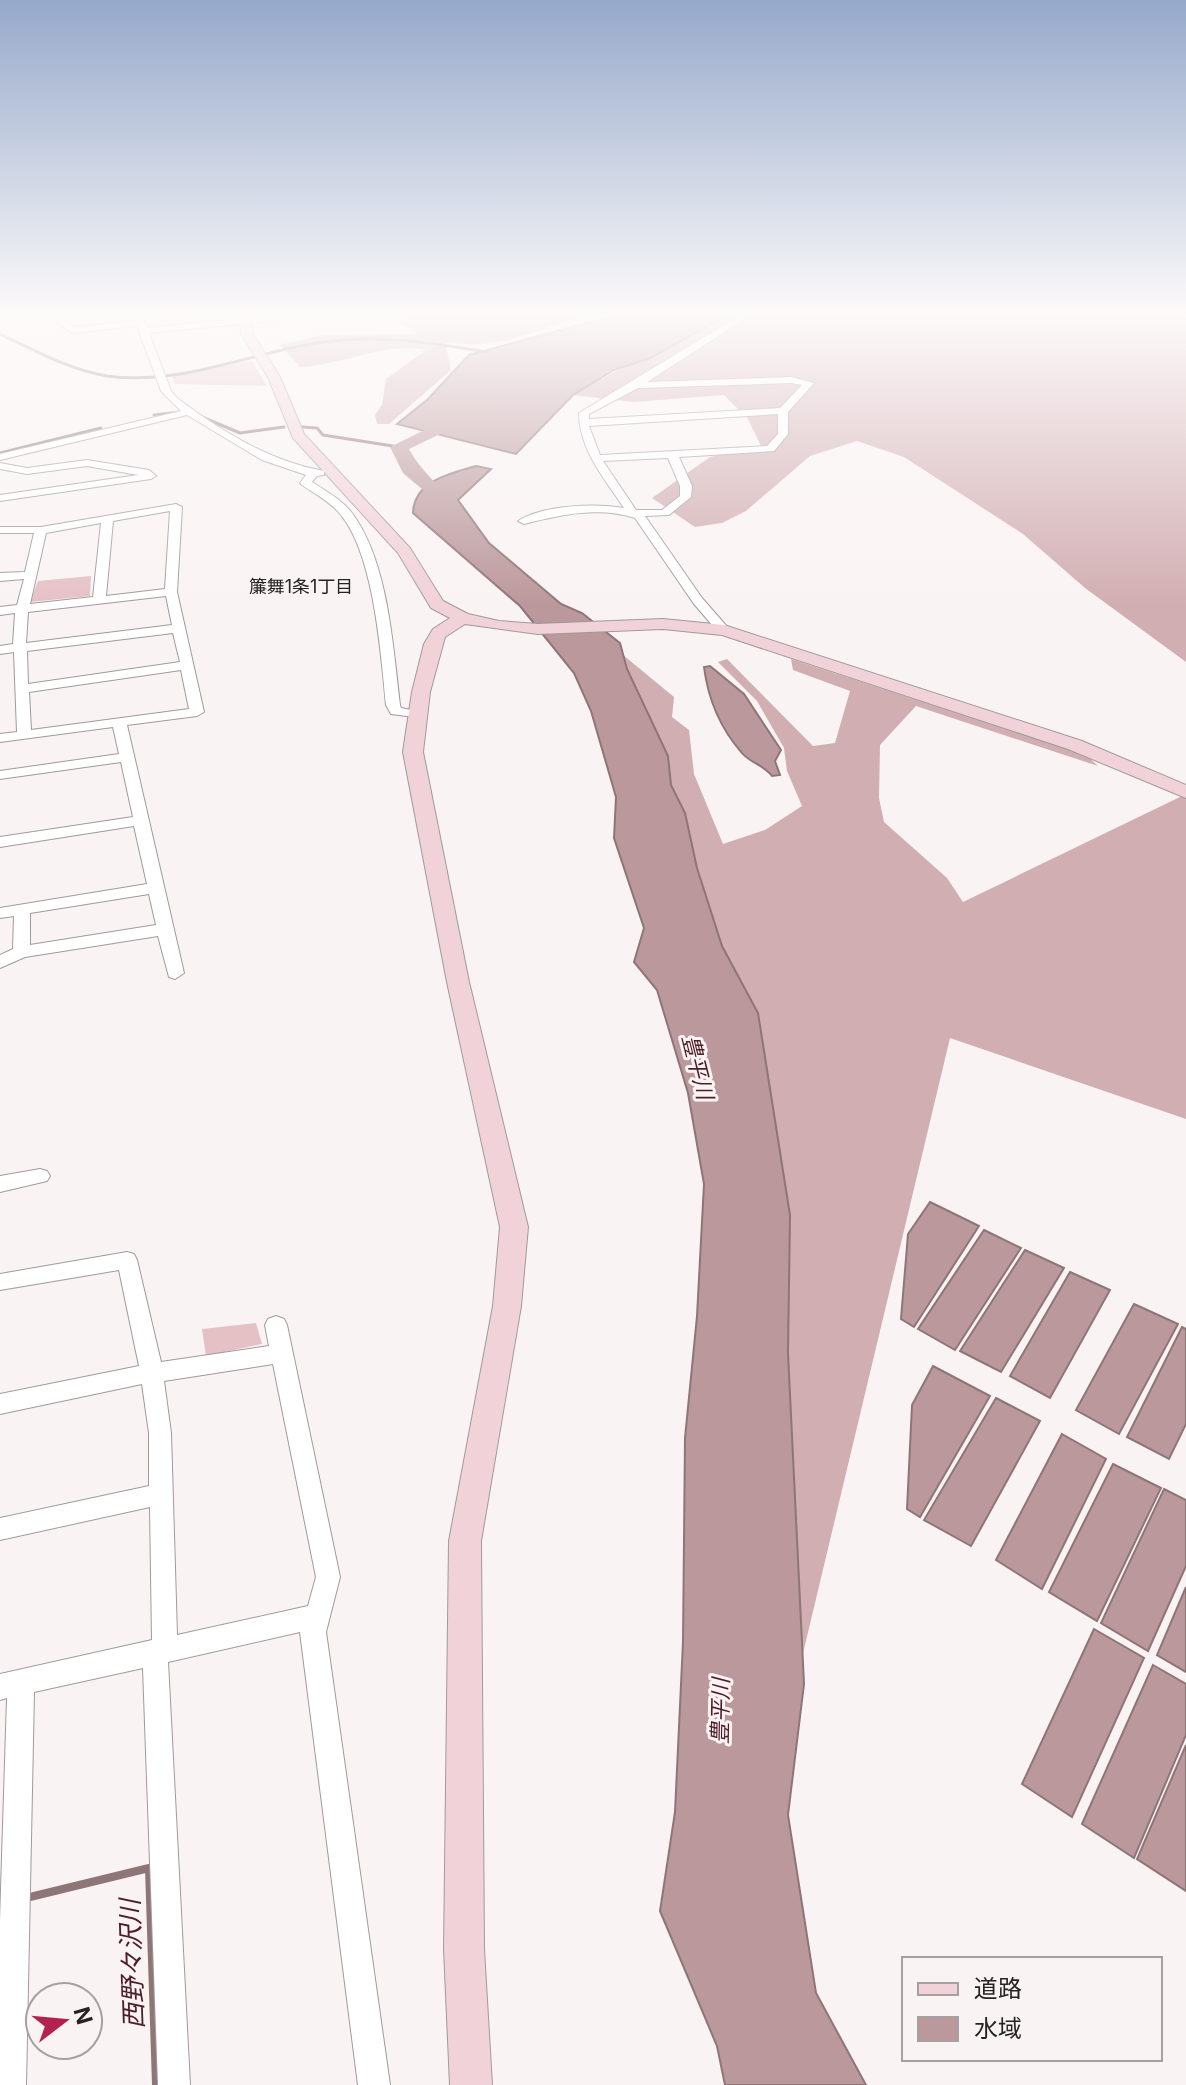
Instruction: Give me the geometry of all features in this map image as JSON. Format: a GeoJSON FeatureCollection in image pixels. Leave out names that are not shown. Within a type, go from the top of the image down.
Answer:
{"type":"FeatureCollection","features":[{"type":"Feature","properties":{"kind":"street"},"geometry":{"type":"LineString","coordinates":[[286,410],[291,424],[330,472],[404,551],[429,595],[470,620],[538,629],[663,624],[724,630],[1075,745],[1186,792]]}},
{"type":"Feature","properties":{"kind":"street"},"geometry":{"type":"LineString","coordinates":[[588,410],[583,422],[599,458],[633,513],[639,516],[698,601],[724,630]]}},
{"type":"Feature","properties":{"kind":"street"},"geometry":{"type":"LineString","coordinates":[[583,422],[783,411],[783,434],[770,449],[599,458]]}},
{"type":"Feature","properties":{"kind":"street"},"geometry":{"type":"LineString","coordinates":[[0,457],[188,412],[254,451],[313,474],[330,472]]}},
{"type":"Feature","properties":{"kind":"street"},"geometry":{"type":"LineString","coordinates":[[524,521],[581,512],[665,513],[680,505],[686,486],[672,454]]}},
{"type":"Feature","properties":{"kind":"street"},"geometry":{"type":"LineString","coordinates":[[0,466],[27,471],[87,463],[149,473],[151,476],[0,498]]}},
{"type":"Feature","properties":{"kind":"street"},"geometry":{"type":"LineString","coordinates":[[313,474],[306,483],[347,514],[365,551],[388,652],[393,705],[396,711],[417,715]]}},
{"type":"Feature","properties":{"kind":"street"},"geometry":{"type":"LineString","coordinates":[[0,530],[41,530],[176,507],[171,592],[197,712],[0,738]]}},
{"type":"Feature","properties":{"kind":"street"},"geometry":{"type":"LineString","coordinates":[[99,600],[107,519]]}},
{"type":"Feature","properties":{"kind":"street"},"geometry":{"type":"LineString","coordinates":[[24,735],[20,647],[22,609],[41,530]]}},
{"type":"Feature","properties":{"kind":"street"},"geometry":{"type":"LineString","coordinates":[[0,577],[29,575]]}},
{"type":"Feature","properties":{"kind":"street"},"geometry":{"type":"LineString","coordinates":[[0,611],[171,592]]}},
{"type":"Feature","properties":{"kind":"street"},"geometry":{"type":"LineString","coordinates":[[470,620],[438,633],[413,735],[415,774],[514,1227],[507,1306],[465,1541],[464,1949],[466,2042],[471,2085]]}},
{"type":"Feature","properties":{"kind":"street"},"geometry":{"type":"LineString","coordinates":[[0,650],[179,628]]}},
{"type":"Feature","properties":{"kind":"street"},"geometry":{"type":"LineString","coordinates":[[22,689],[187,665]]}},
{"type":"Feature","properties":{"kind":"street"},"geometry":{"type":"LineString","coordinates":[[119,722],[175,973]]}},
{"type":"Feature","properties":{"kind":"street"},"geometry":{"type":"LineString","coordinates":[[0,775],[127,757]]}},
{"type":"Feature","properties":{"kind":"street"},"geometry":{"type":"LineString","coordinates":[[0,842],[141,820]]}},
{"type":"Feature","properties":{"kind":"street"},"geometry":{"type":"LineString","coordinates":[[0,913],[156,888]]}},
{"type":"Feature","properties":{"kind":"street"},"geometry":{"type":"LineString","coordinates":[[21,952],[22,910]]}},
{"type":"Feature","properties":{"kind":"street"},"geometry":{"type":"LineString","coordinates":[[0,962],[21,952],[166,929]]}},
{"type":"Feature","properties":{"kind":"street"},"geometry":{"type":"LineString","coordinates":[[0,1184],[40,1176]]}},
{"type":"Feature","properties":{"kind":"street"},"geometry":{"type":"LineString","coordinates":[[0,1282],[127,1260],[152,1373],[160,1433],[160,1650],[174,2085]]}},
{"type":"Feature","properties":{"kind":"street"},"geometry":{"type":"LineString","coordinates":[[276,1325],[328,1577],[313,1632],[374,2085]]}},
{"type":"Feature","properties":{"kind":"street"},"geometry":{"type":"LineString","coordinates":[[0,1404],[152,1373],[282,1353]]}},
{"type":"Feature","properties":{"kind":"street"},"geometry":{"type":"LineString","coordinates":[[0,1529],[161,1494]]}},
{"type":"Feature","properties":{"kind":"street"},"geometry":{"type":"LineString","coordinates":[[10,2085],[10,1684],[317,1616]]}},
{"type":"Feature","properties":{"kind":"shaded area"},"geometry":{"type":"Polygon","coordinates":[[[378,410],[405,410],[389,424],[377,424],[375,415],[378,410]]]}},
{"type":"Feature","properties":{"kind":"shaded area"},"geometry":{"type":"Polygon","coordinates":[[[739,410],[1186,410],[1186,662],[1085,588],[1023,534],[904,457],[857,441],[810,456],[746,511],[722,523],[695,527],[652,498],[710,457],[761,446],[748,419],[739,410]]]}},
{"type":"Feature","properties":{"kind":"shaded area"},"geometry":{"type":"Polygon","coordinates":[[[91,576],[90,596],[30,602],[38,581],[91,576]]]}},
{"type":"Feature","properties":{"kind":"shaded area"},"geometry":{"type":"Polygon","coordinates":[[[600,636],[674,697],[672,717],[689,730],[694,774],[723,844],[765,830],[802,806],[787,771],[784,748],[757,701],[718,662],[727,659],[813,746],[835,743],[850,691],[793,670],[791,659],[1086,755],[1098,766],[916,706],[880,745],[879,798],[884,822],[947,878],[963,902],[1182,796],[1186,798],[1186,1119],[950,1038],[799,1670],[757,1116],[600,636]]]}},
{"type":"Feature","properties":{"kind":"shaded area"},"geometry":{"type":"Polygon","coordinates":[[[256,1323],[262,1344],[206,1356],[202,1329],[256,1323]]]}},
{"type":"Feature","properties":{"kind":"water"},"geometry":{"type":"Polygon","coordinates":[[[414,410],[558,410],[516,454],[397,424],[414,410]]]}},
{"type":"Feature","properties":{"kind":"water"},"geometry":{"type":"Polygon","coordinates":[[[476,466],[491,469],[458,500],[489,543],[561,604],[582,613],[620,643],[627,669],[668,756],[671,785],[685,813],[697,868],[722,946],[758,1013],[790,1215],[788,1353],[804,1684],[788,1815],[816,1993],[866,2085],[725,2085],[717,2046],[660,1911],[675,1812],[683,1642],[685,1438],[697,1316],[704,1184],[688,1093],[657,990],[634,962],[644,928],[614,838],[616,797],[591,711],[574,673],[520,606],[413,513],[419,493],[426,486],[444,476],[476,466]]]}},
{"type":"Feature","properties":{"kind":"water"},"geometry":{"type":"Polygon","coordinates":[[[710,666],[744,694],[781,750],[775,761],[780,775],[772,776],[745,756],[727,734],[709,690],[704,667],[710,666]]]}},
{"type":"Feature","properties":{"kind":"water"},"geometry":{"type":"Polygon","coordinates":[[[930,1202],[979,1226],[914,1327],[901,1319],[908,1234],[930,1202]]]}},
{"type":"Feature","properties":{"kind":"water"},"geometry":{"type":"Polygon","coordinates":[[[984,1230],[1021,1248],[955,1350],[918,1329],[984,1230]]]}},
{"type":"Feature","properties":{"kind":"water"},"geometry":{"type":"Polygon","coordinates":[[[1025,1250],[1064,1268],[1001,1372],[960,1351],[1025,1250]]]}},
{"type":"Feature","properties":{"kind":"water"},"geometry":{"type":"Polygon","coordinates":[[[1070,1272],[1110,1290],[1050,1398],[1010,1376],[1070,1272]]]}},
{"type":"Feature","properties":{"kind":"water"},"geometry":{"type":"Polygon","coordinates":[[[1134,1304],[1178,1324],[1119,1434],[1076,1410],[1134,1304]]]}},
{"type":"Feature","properties":{"kind":"water"},"geometry":{"type":"Polygon","coordinates":[[[1182,1327],[1186,1329],[1186,1424],[1169,1459],[1127,1437],[1182,1327]]]}},
{"type":"Feature","properties":{"kind":"water"},"geometry":{"type":"Polygon","coordinates":[[[933,1366],[990,1396],[920,1517],[907,1509],[912,1405],[933,1366]]]}},
{"type":"Feature","properties":{"kind":"water"},"geometry":{"type":"Polygon","coordinates":[[[996,1398],[1040,1421],[971,1546],[924,1520],[996,1398]]]}},
{"type":"Feature","properties":{"kind":"water"},"geometry":{"type":"Polygon","coordinates":[[[1062,1434],[1106,1459],[1042,1589],[996,1560],[1062,1434]]]}},
{"type":"Feature","properties":{"kind":"water"},"geometry":{"type":"Polygon","coordinates":[[[1113,1464],[1161,1488],[1097,1621],[1049,1592],[1113,1464]]]}},
{"type":"Feature","properties":{"kind":"water"},"geometry":{"type":"Polygon","coordinates":[[[1164,1489],[1186,1500],[1186,1566],[1148,1651],[1101,1623],[1164,1489]]]}},
{"type":"Feature","properties":{"kind":"water"},"geometry":{"type":"Polygon","coordinates":[[[1186,1587],[1186,1672],[1157,1655],[1186,1587]]]}},
{"type":"Feature","properties":{"kind":"water"},"geometry":{"type":"Polygon","coordinates":[[[1094,1629],[1144,1658],[1072,1817],[1022,1784],[1094,1629]]]}},
{"type":"Feature","properties":{"kind":"water"},"geometry":{"type":"Polygon","coordinates":[[[1153,1665],[1186,1684],[1186,1735],[1134,1858],[1082,1824],[1153,1665]]]}},
{"type":"Feature","properties":{"kind":"water"},"geometry":{"type":"Polygon","coordinates":[[[1186,1745],[1186,1891],[1137,1859],[1186,1745]]]}},
{"type":"Feature","properties":{"kind":"waterway"},"geometry":{"type":"LineString","coordinates":[[154,415],[181,412]]}},
{"type":"Feature","properties":{"kind":"waterway"},"geometry":{"type":"LineString","coordinates":[[195,414],[240,433],[284,427]]}},
{"type":"Feature","properties":{"kind":"waterway","name":"豊平川"},"geometry":{"type":"LineString","coordinates":[[456,518],[436,491],[410,469],[399,447],[467,414]]}},
{"type":"Feature","properties":{"kind":"waterway"},"geometry":{"type":"LineString","coordinates":[[302,427],[317,428],[323,435],[399,447]]}},
{"type":"Feature","properties":{"kind":"waterway"},"geometry":{"type":"LineString","coordinates":[[0,453],[101,428]]}},
{"type":"Feature","properties":{"kind":"waterway","name":"西野々沢川"},"geometry":{"type":"LineString","coordinates":[[30,1897],[149,1868],[156,2085]]}},
{"type":"Feature","properties":{"kind":"district","name":"簾舞1条1丁目"},"geometry":{"type":"Point","coordinates":[301,587]}}]}
